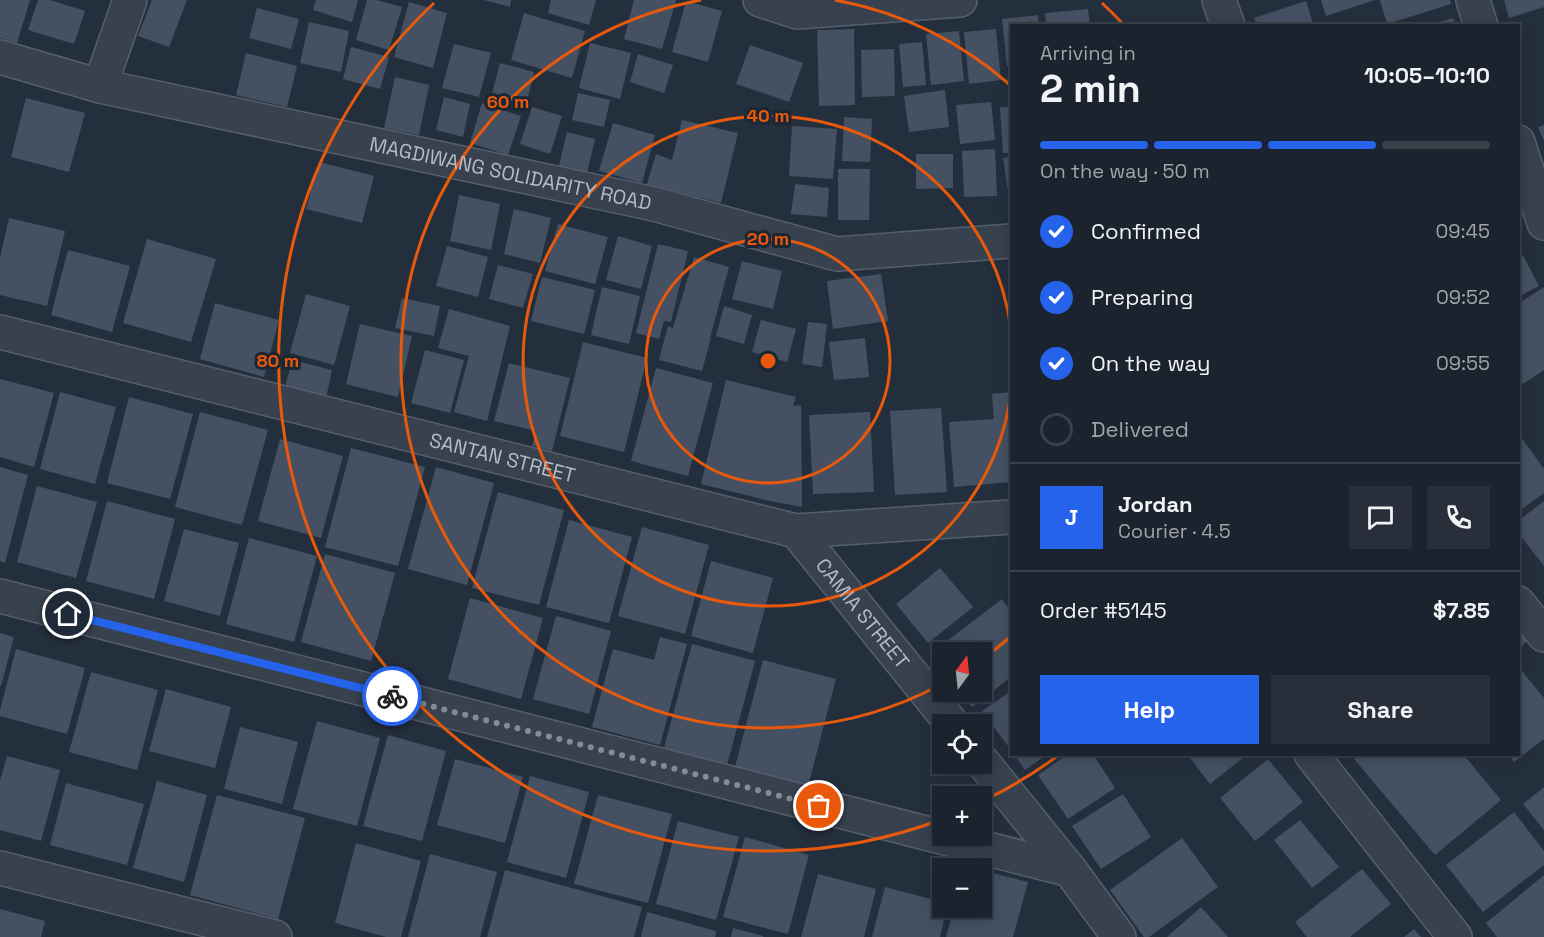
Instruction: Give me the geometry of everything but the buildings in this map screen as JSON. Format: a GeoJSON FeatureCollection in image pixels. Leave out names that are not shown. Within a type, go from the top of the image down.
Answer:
{"type":"FeatureCollection","features":[{"type":"Feature","properties":{"kind":"street"},"geometry":{"type":"LineString","coordinates":[[100,86],[130,0]]}},
{"type":"Feature","properties":{"kind":"street"},"geometry":{"type":"LineString","coordinates":[[760,0],[797,12],[960,0]]}},
{"type":"Feature","properties":{"kind":"street"},"geometry":{"type":"LineString","coordinates":[[1219,0],[1227,24]]}},
{"type":"Feature","properties":{"kind":"street"},"geometry":{"type":"LineString","coordinates":[[1473,0],[1480,24]]}},
{"type":"Feature","properties":{"kind":"street","name":"MAGDIWANG SOLIDARITY ROAD"},"geometry":{"type":"LineString","coordinates":[[0,57],[100,86],[654,204],[837,254],[1010,241]]}},
{"type":"Feature","properties":{"kind":"street"},"geometry":{"type":"LineString","coordinates":[[1520,148],[1544,224],[1520,234]]}},
{"type":"Feature","properties":{"kind":"street","name":"SANTAN STREET"},"geometry":{"type":"LineString","coordinates":[[0,332],[796,531],[1010,517]]}},
{"type":"Feature","properties":{"kind":"street","name":"CAMIA STREET"},"geometry":{"type":"LineString","coordinates":[[796,531],[944,714]]}},
{"type":"Feature","properties":{"kind":"street"},"geometry":{"type":"LineString","coordinates":[[0,596],[1070,870]]}},
{"type":"Feature","properties":{"kind":"street"},"geometry":{"type":"LineString","coordinates":[[1520,605],[1544,635]]}},
{"type":"Feature","properties":{"kind":"street"},"geometry":{"type":"LineString","coordinates":[[1313,756],[1455,937]]}},
{"type":"Feature","properties":{"kind":"street"},"geometry":{"type":"LineString","coordinates":[[992,774],[1070,870],[1119,937]]}},
{"type":"Feature","properties":{"kind":"street"},"geometry":{"type":"LineString","coordinates":[[0,868],[275,937]]}},
{"type":"Feature","properties":{"kind":"way so far"},"geometry":{"type":"LineString","coordinates":[[392,696],[819,806]]}},
{"type":"Feature","properties":{"kind":"route"},"geometry":{"type":"LineString","coordinates":[[68,614],[392,696]]}}]}
